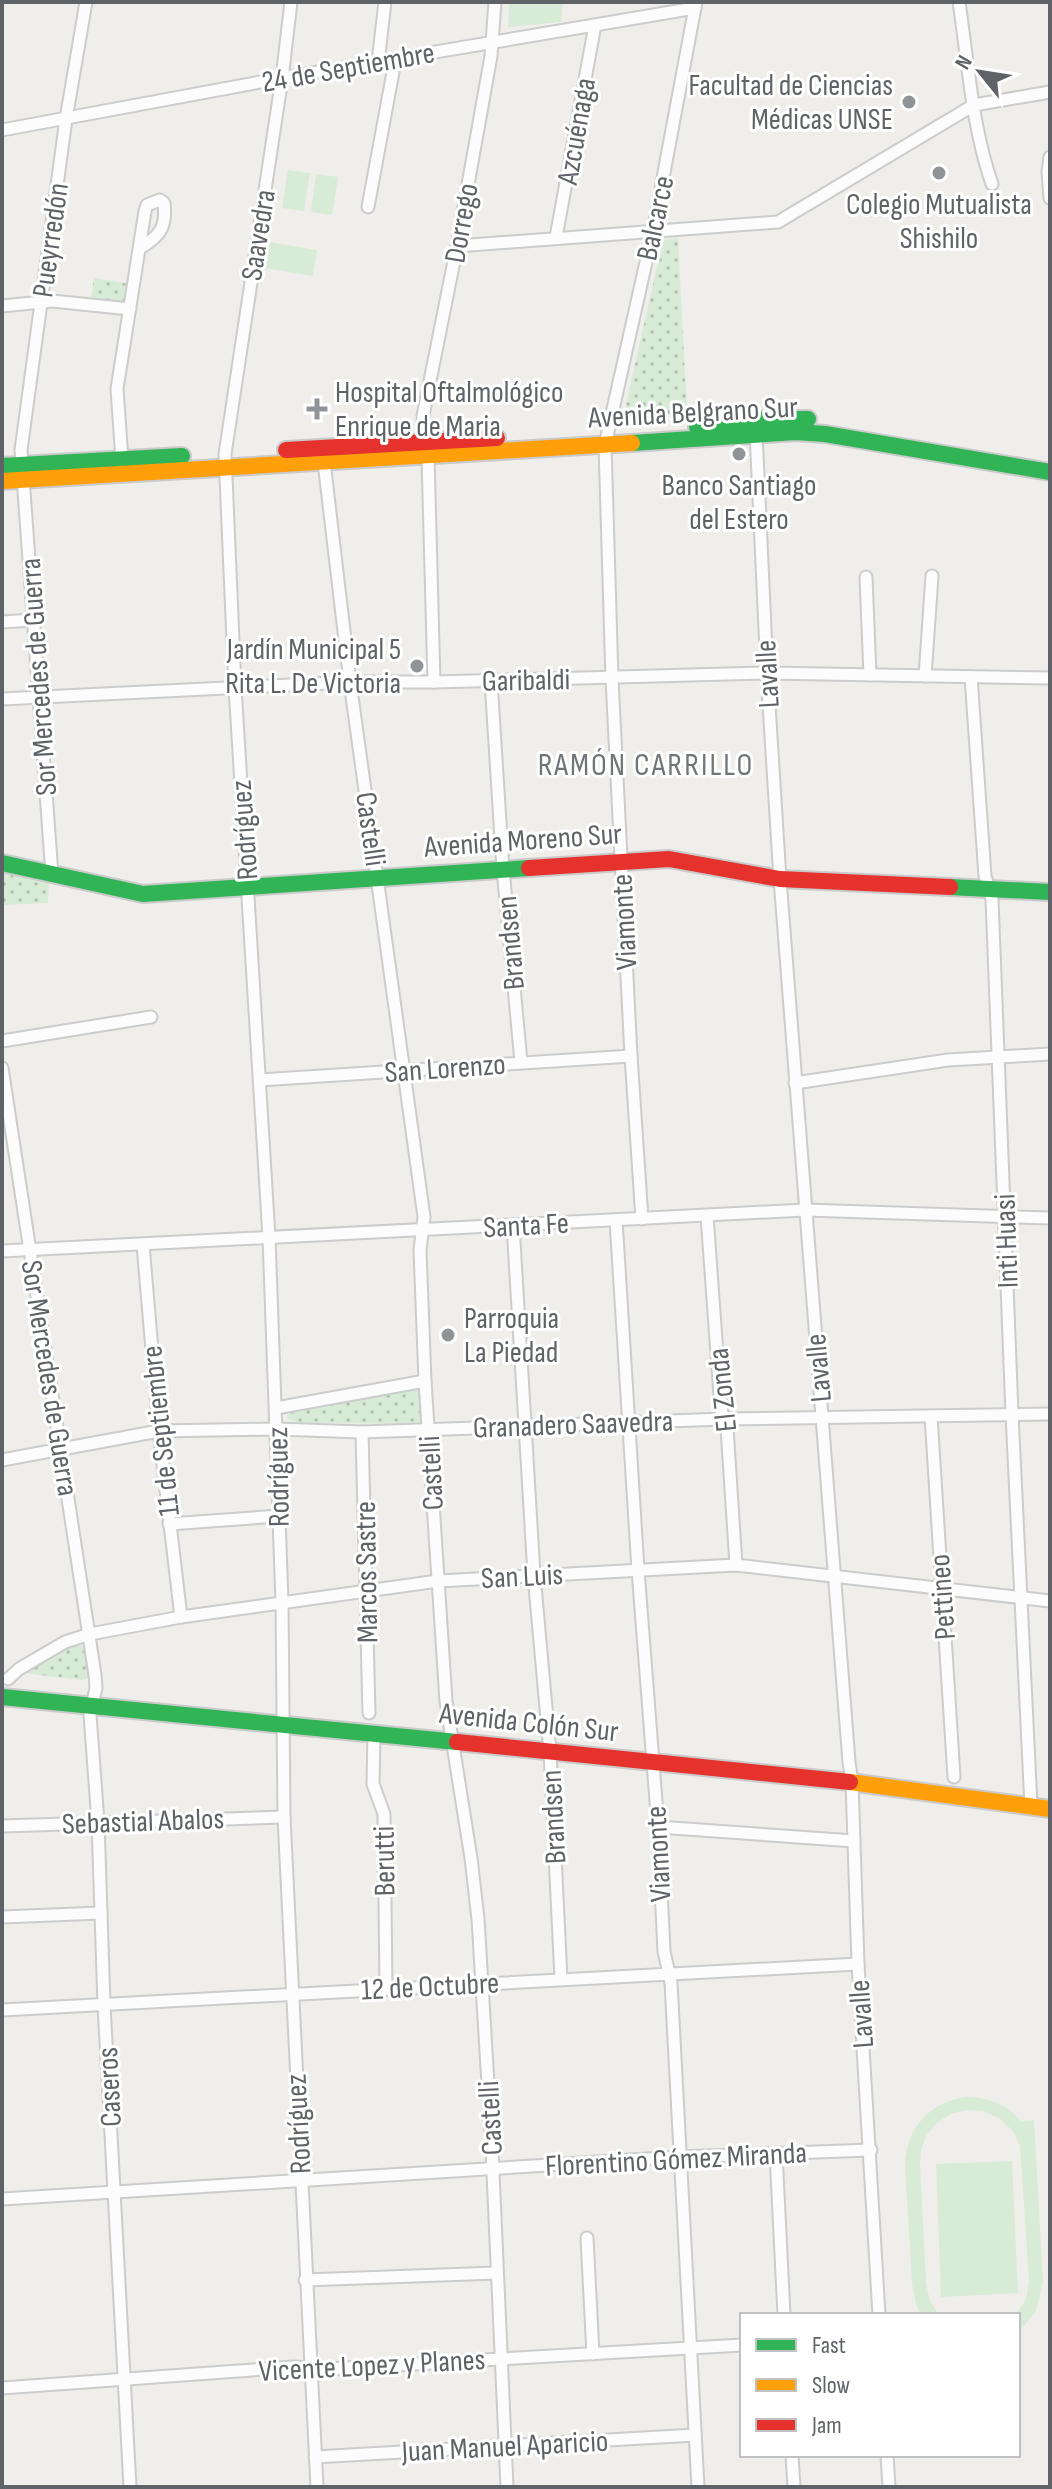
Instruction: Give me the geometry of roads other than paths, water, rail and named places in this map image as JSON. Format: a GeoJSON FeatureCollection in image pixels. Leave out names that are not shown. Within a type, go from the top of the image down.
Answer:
{"type":"FeatureCollection","features":[{"type":"Feature","properties":{"kind":"main road","name":"Avenida Belgrano Sur"},"geometry":{"type":"LineString","coordinates":[[2,466],[24,472],[426,450],[755,428],[816,420],[1050,458]]}},
{"type":"Feature","properties":{"kind":"main road","name":"Avenida Belgrano Sur"},"geometry":{"type":"LineString","coordinates":[[755,428],[811,432],[1050,472]]}},
{"type":"Feature","properties":{"kind":"main road","name":"Avenida Belgrano Sur"},"geometry":{"type":"LineString","coordinates":[[2,481],[24,472],[122,460],[324,462],[426,450]]}},
{"type":"Feature","properties":{"kind":"main road","name":"Avenida Moreno Sur"},"geometry":{"type":"LineString","coordinates":[[2,863],[143,894],[622,861],[681,860],[780,879],[1050,892]]}},
{"type":"Feature","properties":{"kind":"main road","name":"Avenida Colón Sur"},"geometry":{"type":"LineString","coordinates":[[2,1697],[852,1782],[1050,1809]]}},
{"type":"Feature","properties":{"kind":"street","name":"Pueyrredón"},"geometry":{"type":"LineString","coordinates":[[24,472],[21,450],[66,119],[86,2]]}},
{"type":"Feature","properties":{"kind":"street","name":"Saavedra"},"geometry":{"type":"LineString","coordinates":[[225,460],[291,2]]}},
{"type":"Feature","properties":{"kind":"street"},"geometry":{"type":"LineString","coordinates":[[378,62],[385,2]]}},
{"type":"Feature","properties":{"kind":"street","name":"Dorrego"},"geometry":{"type":"LineString","coordinates":[[426,450],[423,416],[457,246],[492,42],[495,2]]}},
{"type":"Feature","properties":{"kind":"street"},"geometry":{"type":"LineString","coordinates":[[959,2],[974,105],[992,184]]}},
{"type":"Feature","properties":{"kind":"street","name":"24 de Septiembre"},"geometry":{"type":"LineString","coordinates":[[2,130],[696,5]]}},
{"type":"Feature","properties":{"kind":"street","name":"Balcarce"},"geometry":{"type":"LineString","coordinates":[[606,438],[653,231],[696,5]]}},
{"type":"Feature","properties":{"kind":"street","name":"Azcuénaga"},"geometry":{"type":"LineString","coordinates":[[556,237],[595,25]]}},
{"type":"Feature","properties":{"kind":"street"},"geometry":{"type":"LineString","coordinates":[[368,207],[393,59]]}},
{"type":"Feature","properties":{"kind":"street"},"geometry":{"type":"LineString","coordinates":[[457,246],[778,222],[974,105],[1050,92]]}},
{"type":"Feature","properties":{"kind":"street"},"geometry":{"type":"LineString","coordinates":[[1050,157],[1050,198]]}},
{"type":"Feature","properties":{"kind":"street"},"geometry":{"type":"LineString","coordinates":[[122,460],[117,399],[140,248]]}},
{"type":"Feature","properties":{"kind":"street"},"geometry":{"type":"LineString","coordinates":[[2,306],[42,301],[130,309]]}},
{"type":"Feature","properties":{"kind":"street","name":"Lavalle"},"geometry":{"type":"LineString","coordinates":[[755,428],[780,879],[852,1782],[858,1964],[879,2313]]}},
{"type":"Feature","properties":{"kind":"street","name":"Viamonte"},"geometry":{"type":"LineString","coordinates":[[606,438],[612,679],[642,1219]]}},
{"type":"Feature","properties":{"kind":"street"},"geometry":{"type":"LineString","coordinates":[[426,450],[434,682]]}},
{"type":"Feature","properties":{"kind":"street","name":"Rodríguez"},"geometry":{"type":"LineString","coordinates":[[225,460],[235,687],[269,1237],[282,1602],[284,1817],[317,2487]]}},
{"type":"Feature","properties":{"kind":"street","name":"Castelli"},"geometry":{"type":"LineString","coordinates":[[324,462],[350,682],[424,1217],[420,1250],[425,1381],[438,1581],[451,1742],[471,1858],[482,1984],[507,2487]]}},
{"type":"Feature","properties":{"kind":"street","name":"Sor Mercedes de Guerra"},"geometry":{"type":"LineString","coordinates":[[24,472],[52,875]]}},
{"type":"Feature","properties":{"kind":"street"},"geometry":{"type":"LineString","coordinates":[[925,676],[932,576]]}},
{"type":"Feature","properties":{"kind":"street"},"geometry":{"type":"LineString","coordinates":[[866,577],[870,675]]}},
{"type":"Feature","properties":{"kind":"street"},"geometry":{"type":"LineString","coordinates":[[2,622],[33,620]]}},
{"type":"Feature","properties":{"kind":"street","name":"Garibaldi"},"geometry":{"type":"LineString","coordinates":[[2,699],[350,682],[612,679],[767,673],[1050,678]]}},
{"type":"Feature","properties":{"kind":"street","name":"Inti Huasi"},"geometry":{"type":"LineString","coordinates":[[971,677],[985,876],[992,899],[1031,1806]]}},
{"type":"Feature","properties":{"kind":"street","name":"Brandsen"},"geometry":{"type":"LineString","coordinates":[[491,681],[503,869],[521,1062]]}},
{"type":"Feature","properties":{"kind":"street"},"geometry":{"type":"LineString","coordinates":[[2,1041],[151,1017]]}},
{"type":"Feature","properties":{"kind":"street"},"geometry":{"type":"LineString","coordinates":[[795,1083],[855,1072],[999,1056],[1050,1054]]}},
{"type":"Feature","properties":{"kind":"street","name":"San Lorenzo"},"geometry":{"type":"LineString","coordinates":[[260,1080],[631,1056]]}},
{"type":"Feature","properties":{"kind":"street","name":"Sor Mercedes de Guerra"},"geometry":{"type":"LineString","coordinates":[[2,1068],[96,1688]]}},
{"type":"Feature","properties":{"kind":"street","name":"Santa Fe"},"geometry":{"type":"LineString","coordinates":[[2,1251],[805,1210],[1050,1218]]}},
{"type":"Feature","properties":{"kind":"street","name":"El Zonda"},"geometry":{"type":"LineString","coordinates":[[707,1216],[736,1565]]}},
{"type":"Feature","properties":{"kind":"street","name":"Viamonte"},"geometry":{"type":"LineString","coordinates":[[616,1220],[664,1951],[671,1983],[698,2487]]}},
{"type":"Feature","properties":{"kind":"street","name":"Brandsen"},"geometry":{"type":"LineString","coordinates":[[513,1225],[534,1575],[550,1752],[561,1979]]}},
{"type":"Feature","properties":{"kind":"street","name":"11 de Septiembre"},"geometry":{"type":"LineString","coordinates":[[143,1245],[159,1431],[181,1617]]}},
{"type":"Feature","properties":{"kind":"street"},"geometry":{"type":"LineString","coordinates":[[276,1408],[425,1381]]}},
{"type":"Feature","properties":{"kind":"street","name":"Granadero Saavedra"},"geometry":{"type":"LineString","coordinates":[[2,1460],[159,1431],[277,1429],[362,1432],[724,1419],[1050,1414]]}},
{"type":"Feature","properties":{"kind":"street","name":"Pettineo"},"geometry":{"type":"LineString","coordinates":[[931,1416],[954,1777]]}},
{"type":"Feature","properties":{"kind":"street","name":"Marcos Sastre"},"geometry":{"type":"LineString","coordinates":[[362,1432],[369,1713]]}},
{"type":"Feature","properties":{"kind":"street"},"geometry":{"type":"LineString","coordinates":[[169,1524],[279,1516]]}},
{"type":"Feature","properties":{"kind":"street","name":"San Luis"},"geometry":{"type":"LineString","coordinates":[[8,1679],[65,1642],[90,1634],[181,1617],[438,1581],[736,1565],[1050,1601]]}},
{"type":"Feature","properties":{"kind":"street","name":"Caseros"},"geometry":{"type":"LineString","coordinates":[[96,1688],[90,1715],[98,1822],[104,2005],[130,2487]]}},
{"type":"Feature","properties":{"kind":"street","name":"Berutti"},"geometry":{"type":"LineString","coordinates":[[374,1734],[373,1784],[384,1814],[386,1989]]}},
{"type":"Feature","properties":{"kind":"street","name":"Sebastial Abalos"},"geometry":{"type":"LineString","coordinates":[[2,1826],[284,1817]]}},
{"type":"Feature","properties":{"kind":"street"},"geometry":{"type":"LineString","coordinates":[[658,1827],[854,1841]]}},
{"type":"Feature","properties":{"kind":"street"},"geometry":{"type":"LineString","coordinates":[[2,1917],[101,1913]]}},
{"type":"Feature","properties":{"kind":"street","name":"12 de Octubre"},"geometry":{"type":"LineString","coordinates":[[2,2010],[858,1964]]}},
{"type":"Feature","properties":{"kind":"street","name":"Florentino Gómez Miranda"},"geometry":{"type":"LineString","coordinates":[[2,2199],[679,2157],[871,2150]]}},
{"type":"Feature","properties":{"kind":"street"},"geometry":{"type":"LineString","coordinates":[[776,2153],[784,2313]]}},
{"type":"Feature","properties":{"kind":"street"},"geometry":{"type":"LineString","coordinates":[[587,2238],[593,2354]]}},
{"type":"Feature","properties":{"kind":"street"},"geometry":{"type":"LineString","coordinates":[[305,2280],[496,2273]]}},
{"type":"Feature","properties":{"kind":"street","name":"Vicente Lopez y Planes"},"geometry":{"type":"LineString","coordinates":[[2,2388],[293,2367],[310,2369],[500,2360],[740,2345]]}},
{"type":"Feature","properties":{"kind":"street","name":"Juan Manuel Aparicio"},"geometry":{"type":"LineString","coordinates":[[315,2457],[695,2435]]}},
{"type":"Feature","properties":{"kind":"street"},"geometry":{"type":"LineString","coordinates":[[792,2457],[794,2487]]}},
{"type":"Feature","properties":{"kind":"street"},"geometry":{"type":"LineString","coordinates":[[887,2457],[889,2487]]}},
{"type":"Feature","properties":{"kind":"place","name":"Facultad de Ciencias Médicas UNSE"},"geometry":{"type":"Point","coordinates":[909,102]}},
{"type":"Feature","properties":{"kind":"place","name":"Colegio Mutualista Shishilo"},"geometry":{"type":"Point","coordinates":[939,173]}},
{"type":"Feature","properties":{"kind":"place","name":"Hospital Oftalmológico Enrique de Maria"},"geometry":{"type":"Point","coordinates":[317,409]}},
{"type":"Feature","properties":{"kind":"place","name":"Banco Santiago del Estero"},"geometry":{"type":"Point","coordinates":[739,454]}},
{"type":"Feature","properties":{"kind":"place","name":"Jardín Municipal 5 Rita L. De Victoria"},"geometry":{"type":"Point","coordinates":[417,666]}},
{"type":"Feature","properties":{"kind":"place","name":"Parroquia La Piedad"},"geometry":{"type":"Point","coordinates":[448,1335]}},
{"type":"Feature","properties":{"kind":"district","name":"RAMÓN CARRILLO"},"geometry":{"type":"Point","coordinates":[646,764]}}]}
